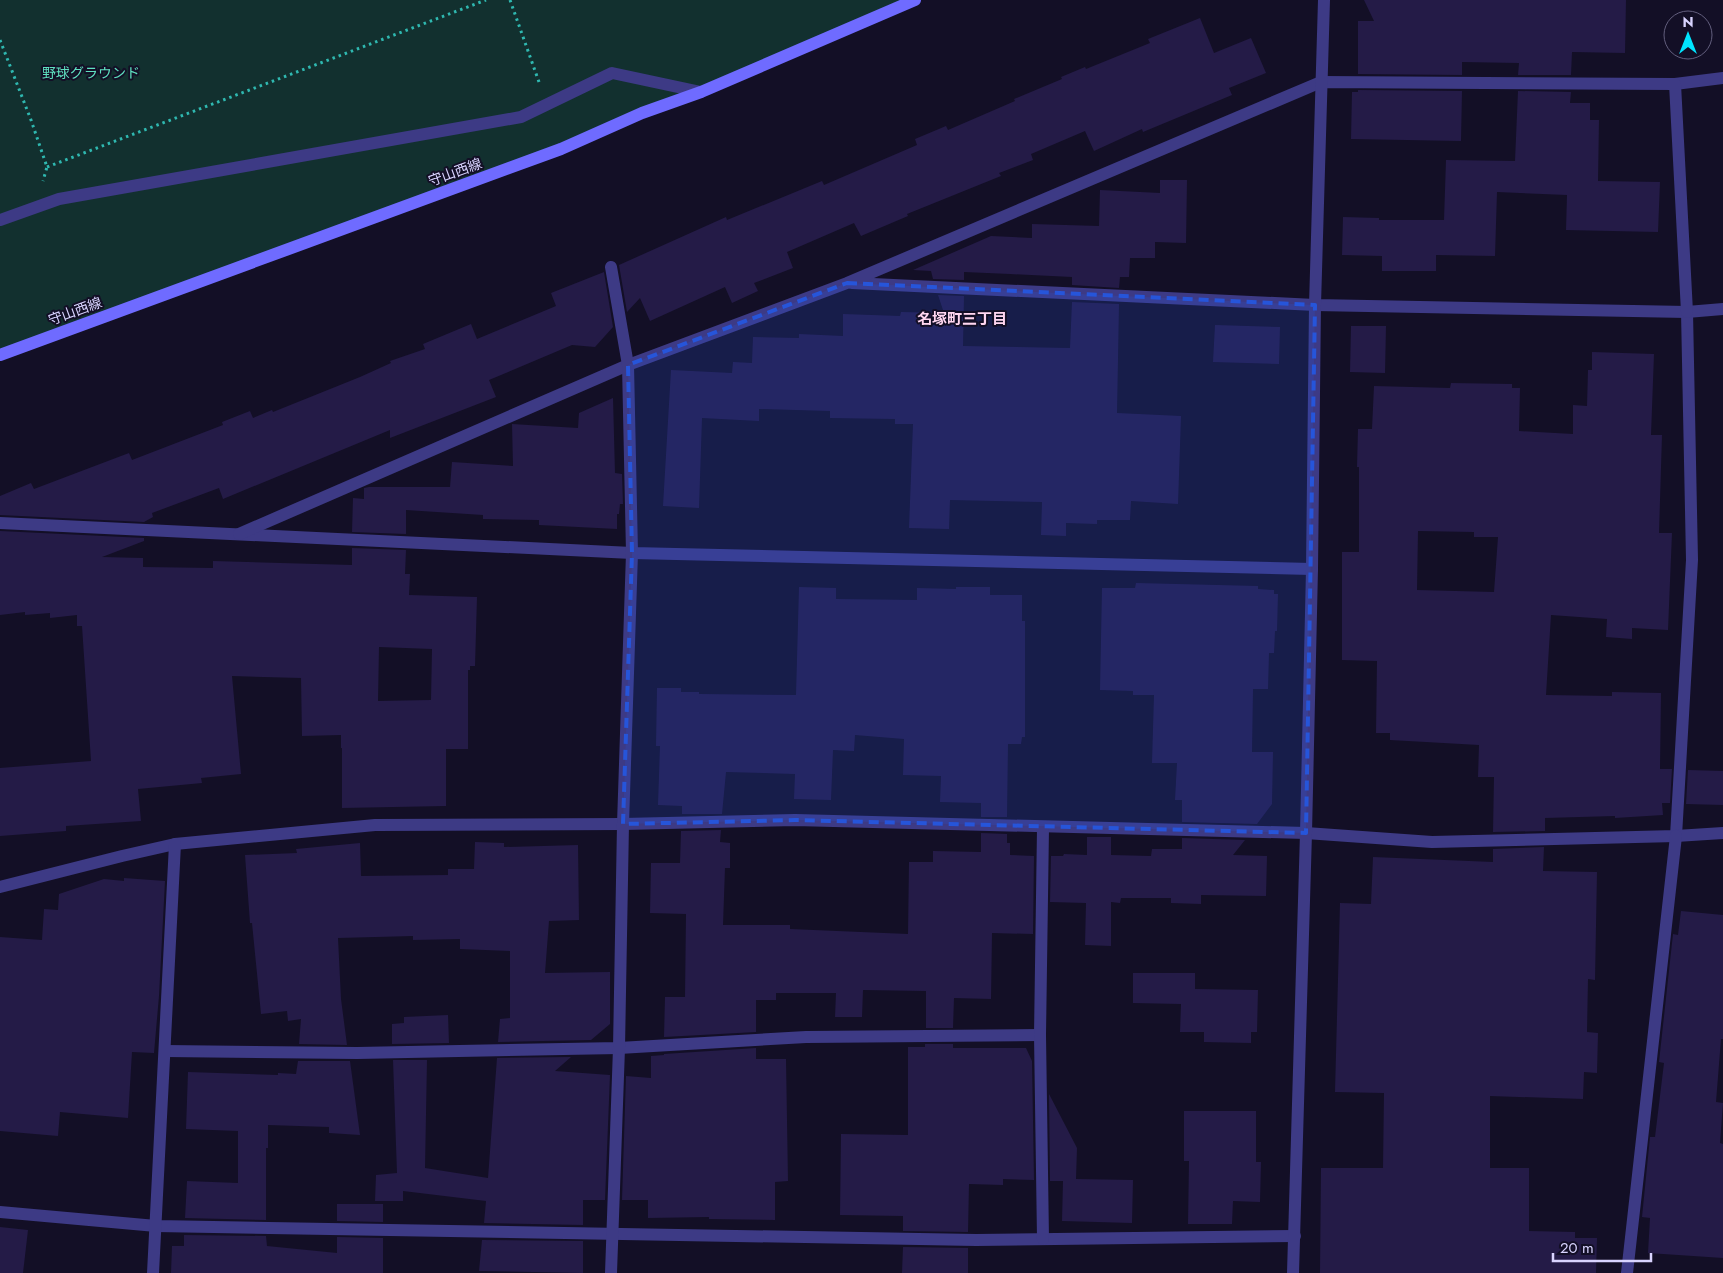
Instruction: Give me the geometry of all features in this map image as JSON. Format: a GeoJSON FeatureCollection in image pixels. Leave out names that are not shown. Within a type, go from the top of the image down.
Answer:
{"type":"FeatureCollection","features":[{"type":"Feature","properties":{"kind":"main road","name":"守山西線"},"geometry":{"type":"LineString","coordinates":[[0,355],[561,149],[642,113],[701,92],[915,0]]}},
{"type":"Feature","properties":{"kind":"street"},"geometry":{"type":"LineString","coordinates":[[1293,1273],[1306,834],[1315,305],[1324,0]]}},
{"type":"Feature","properties":{"kind":"street"},"geometry":{"type":"LineString","coordinates":[[0,220],[59,199],[521,117],[612,73],[701,92]]}},
{"type":"Feature","properties":{"kind":"street"},"geometry":{"type":"LineString","coordinates":[[239,534],[628,365],[847,283],[1321,82],[1675,84],[1723,78]]}},
{"type":"Feature","properties":{"kind":"street"},"geometry":{"type":"LineString","coordinates":[[1627,1273],[1676,836],[1692,560],[1687,312],[1675,84]]}},
{"type":"Feature","properties":{"kind":"street"},"geometry":{"type":"LineString","coordinates":[[611,267],[628,365],[632,553],[611,1273]]}},
{"type":"Feature","properties":{"kind":"street"},"geometry":{"type":"LineString","coordinates":[[847,283],[1315,305],[1687,312],[1723,309]]}},
{"type":"Feature","properties":{"kind":"street"},"geometry":{"type":"LineString","coordinates":[[0,522],[632,553],[1312,569]]}},
{"type":"Feature","properties":{"kind":"street"},"geometry":{"type":"LineString","coordinates":[[0,887],[175,844],[375,825],[623,824],[795,820],[1306,834],[1432,842],[1676,836],[1723,833]]}},
{"type":"Feature","properties":{"kind":"street"},"geometry":{"type":"LineString","coordinates":[[1043,828],[1040,1035],[1043,1239]]}},
{"type":"Feature","properties":{"kind":"street"},"geometry":{"type":"LineString","coordinates":[[154,1273],[175,844]]}},
{"type":"Feature","properties":{"kind":"street"},"geometry":{"type":"LineString","coordinates":[[165,1051],[357,1053],[619,1048],[806,1037],[1040,1035]]}},
{"type":"Feature","properties":{"kind":"street"},"geometry":{"type":"LineString","coordinates":[[0,1212],[156,1226],[976,1240],[1295,1236]]}},
{"type":"Feature","properties":{"kind":"path"},"geometry":{"type":"LineString","coordinates":[[47,167],[486,0]]}},
{"type":"Feature","properties":{"kind":"path"},"geometry":{"type":"LineString","coordinates":[[510,0],[546,104]]}},
{"type":"Feature","properties":{"kind":"path"},"geometry":{"type":"LineString","coordinates":[[0,40],[47,167],[35,207]]}},
{"type":"Feature","properties":{"kind":"highlighted area"},"geometry":{"type":"Polygon","coordinates":[[[847,283],[1315,305],[1306,833],[795,820],[623,824],[632,553],[628,365],[847,283]]]}},
{"type":"Feature","properties":{"kind":"green space","name":"野球グラウンド"},"geometry":{"type":"Polygon","coordinates":[[[0,0],[913,0],[701,92],[0,355],[0,0]]]}},
{"type":"Feature","properties":{"kind":"building"},"geometry":{"type":"Polygon","coordinates":[[[1364,0],[1626,0],[1625,53],[1572,52],[1571,75],[1518,75],[1519,63],[1462,62],[1462,75],[1358,74],[1358,21],[1374,21],[1364,0]]]}},
{"type":"Feature","properties":{"kind":"building"},"geometry":{"type":"Polygon","coordinates":[[[1200,18],[1214,53],[1251,38],[1266,73],[1229,88],[1232,95],[1143,132],[1142,129],[1094,151],[1085,131],[1031,154],[1033,160],[999,173],[1001,176],[907,214],[908,216],[861,236],[854,223],[787,252],[793,268],[754,283],[758,291],[732,303],[725,287],[650,321],[640,298],[627,312],[619,265],[726,217],[727,220],[822,181],[824,185],[917,145],[915,139],[946,126],[948,130],[1062,79],[1061,77],[1150,43],[1148,39],[1200,18]]]}},
{"type":"Feature","properties":{"kind":"building"},"geometry":{"type":"Polygon","coordinates":[[[1358,90],[1462,91],[1461,141],[1351,139],[1352,92],[1358,92],[1358,90]]]}},
{"type":"Feature","properties":{"kind":"building"},"geometry":{"type":"Polygon","coordinates":[[[1518,91],[1571,92],[1570,103],[1590,103],[1590,120],[1599,120],[1598,181],[1660,182],[1658,232],[1566,230],[1567,195],[1497,192],[1495,256],[1436,255],[1436,271],[1382,271],[1382,256],[1342,255],[1343,217],[1379,218],[1379,220],[1444,220],[1446,160],[1515,161],[1518,91]]]}},
{"type":"Feature","properties":{"kind":"building"},"geometry":{"type":"Polygon","coordinates":[[[1160,180],[1187,180],[1186,243],[1155,242],[1155,258],[1130,258],[1129,277],[1120,277],[1119,288],[1072,285],[1072,277],[1010,274],[964,272],[964,280],[933,279],[931,271],[913,270],[991,236],[1032,238],[1032,224],[1099,226],[1100,190],[1160,193],[1160,180]]]}},
{"type":"Feature","properties":{"kind":"building"},"geometry":{"type":"Polygon","coordinates":[[[604,272],[613,327],[595,347],[572,345],[489,380],[496,397],[390,438],[390,430],[223,499],[219,488],[152,513],[153,517],[144,522],[0,515],[0,496],[31,483],[34,489],[129,453],[132,460],[223,425],[222,422],[250,411],[253,418],[272,410],[273,412],[360,377],[391,363],[390,361],[425,349],[423,344],[471,324],[477,339],[556,306],[551,293],[604,272]]]}},
{"type":"Feature","properties":{"kind":"building"},"geometry":{"type":"Polygon","coordinates":[[[938,295],[964,296],[963,346],[1070,348],[1072,302],[1119,304],[1117,413],[1181,416],[1178,504],[1131,501],[1130,520],[1097,520],[1097,524],[1066,523],[1066,536],[1041,535],[1042,502],[950,500],[949,529],[909,528],[913,424],[895,424],[895,419],[830,418],[830,411],[759,409],[759,421],[702,418],[699,508],[663,506],[671,370],[732,373],[733,362],[752,363],[753,337],[799,338],[799,334],[843,336],[843,314],[900,316],[901,312],[944,313],[938,295]]]}},
{"type":"Feature","properties":{"kind":"building"},"geometry":{"type":"Polygon","coordinates":[[[1215,325],[1280,327],[1279,364],[1213,362],[1215,325]]]}},
{"type":"Feature","properties":{"kind":"building"},"geometry":{"type":"Polygon","coordinates":[[[1351,326],[1386,326],[1385,373],[1350,372],[1351,326]]]}},
{"type":"Feature","properties":{"kind":"building"},"geometry":{"type":"Polygon","coordinates":[[[1592,352],[1654,354],[1651,435],[1662,435],[1659,533],[1672,533],[1668,630],[1632,628],[1632,639],[1606,637],[1607,619],[1551,615],[1546,695],[1612,696],[1612,692],[1661,693],[1660,769],[1672,769],[1670,803],[1662,803],[1663,815],[1615,818],[1615,816],[1545,818],[1545,831],[1493,832],[1494,777],[1478,777],[1479,745],[1390,740],[1390,733],[1376,733],[1377,661],[1342,660],[1342,552],[1359,552],[1358,429],[1372,429],[1374,386],[1450,388],[1451,383],[1512,384],[1512,388],[1520,388],[1519,431],[1573,434],[1573,405],[1587,406],[1588,370],[1592,370],[1592,352]],[[1418,531],[1417,590],[1494,592],[1498,537],[1474,537],[1474,532],[1418,531]]]}},
{"type":"Feature","properties":{"kind":"building"},"geometry":{"type":"Polygon","coordinates":[[[613,398],[615,473],[622,474],[623,504],[620,504],[619,514],[617,514],[617,529],[539,525],[539,520],[483,519],[483,515],[406,510],[406,534],[352,532],[353,498],[364,499],[364,488],[450,487],[452,462],[513,466],[512,424],[578,428],[579,413],[613,398]]]}},
{"type":"Feature","properties":{"kind":"building"},"geometry":{"type":"Polygon","coordinates":[[[0,531],[144,538],[144,541],[102,557],[143,558],[143,567],[213,568],[213,561],[352,565],[352,548],[406,550],[405,574],[410,574],[409,595],[477,597],[475,666],[470,666],[470,670],[468,670],[468,749],[446,749],[446,806],[342,808],[341,735],[302,736],[301,678],[232,676],[241,774],[201,778],[202,783],[138,789],[141,821],[66,826],[66,831],[0,836],[0,768],[91,761],[82,626],[77,626],[77,615],[50,618],[50,613],[25,615],[25,612],[0,615],[0,531]],[[379,647],[378,701],[431,700],[432,649],[379,647]]]}},
{"type":"Feature","properties":{"kind":"building"},"geometry":{"type":"Polygon","coordinates":[[[1136,583],[1258,586],[1258,589],[1274,590],[1274,594],[1278,594],[1277,631],[1275,631],[1274,653],[1269,653],[1268,689],[1253,689],[1252,752],[1273,752],[1272,804],[1257,824],[1182,822],[1182,800],[1175,800],[1177,763],[1152,763],[1154,695],[1133,695],[1133,691],[1100,690],[1102,588],[1135,588],[1136,583]]]}},
{"type":"Feature","properties":{"kind":"building"},"geometry":{"type":"Polygon","coordinates":[[[799,587],[836,588],[836,599],[917,600],[917,588],[956,589],[956,587],[990,587],[990,595],[1022,595],[1022,621],[1025,621],[1025,737],[1022,737],[1021,744],[1008,744],[1007,817],[981,817],[981,803],[940,802],[941,776],[903,775],[904,739],[855,735],[854,751],[833,750],[831,800],[794,799],[795,774],[726,772],[722,814],[682,814],[682,806],[658,805],[660,746],[656,746],[657,688],[681,688],[681,692],[699,692],[699,694],[796,695],[799,587]]]}},
{"type":"Feature","properties":{"kind":"building"},"geometry":{"type":"Polygon","coordinates":[[[1688,770],[1723,771],[1723,805],[1686,804],[1688,770]]]}},
{"type":"Feature","properties":{"kind":"building"},"geometry":{"type":"Polygon","coordinates":[[[721,830],[720,842],[730,843],[730,868],[725,868],[723,925],[790,925],[790,929],[908,934],[909,862],[933,862],[933,851],[981,852],[981,833],[1007,834],[1007,843],[1010,843],[1010,855],[1034,856],[1033,934],[992,933],[991,999],[954,998],[953,1028],[926,1028],[926,991],[863,990],[862,1017],[835,1017],[836,993],[776,993],[776,1000],[756,1000],[756,1032],[664,1037],[665,997],[685,997],[686,914],[650,913],[651,863],[680,863],[681,831],[721,830]]]}},
{"type":"Feature","properties":{"kind":"building"},"geometry":{"type":"Polygon","coordinates":[[[1087,837],[1111,837],[1111,855],[1151,856],[1152,849],[1182,849],[1182,838],[1245,840],[1233,855],[1267,856],[1266,896],[1201,895],[1201,904],[1171,903],[1171,898],[1121,898],[1120,903],[1111,902],[1111,946],[1085,945],[1086,903],[1050,902],[1051,856],[1063,856],[1064,854],[1087,855],[1087,837]]]}},
{"type":"Feature","properties":{"kind":"building"},"geometry":{"type":"Polygon","coordinates":[[[475,842],[504,843],[504,847],[578,845],[579,920],[549,921],[545,973],[610,972],[610,1024],[591,1040],[498,1042],[500,1019],[510,1018],[510,951],[460,949],[460,939],[413,940],[413,936],[338,938],[341,999],[347,1045],[299,1044],[301,1019],[288,1021],[287,1011],[261,1014],[252,923],[250,923],[245,855],[297,853],[296,849],[360,843],[361,876],[448,875],[448,869],[474,869],[475,842]]]}},
{"type":"Feature","properties":{"kind":"building"},"geometry":{"type":"Polygon","coordinates":[[[1544,847],[1543,871],[1597,872],[1595,980],[1588,979],[1587,1032],[1598,1033],[1597,1073],[1584,1072],[1583,1099],[1490,1096],[1490,1168],[1529,1168],[1529,1231],[1575,1232],[1575,1238],[1597,1238],[1596,1273],[1320,1273],[1321,1168],[1383,1168],[1384,1093],[1335,1092],[1340,903],[1371,904],[1373,857],[1493,862],[1493,849],[1544,847]]]}},
{"type":"Feature","properties":{"kind":"building"},"geometry":{"type":"Polygon","coordinates":[[[124,878],[165,881],[154,1053],[132,1052],[128,1118],[60,1112],[58,1136],[0,1131],[0,937],[42,940],[44,909],[58,910],[59,894],[104,879],[124,881],[124,878]]]}},
{"type":"Feature","properties":{"kind":"building"},"geometry":{"type":"Polygon","coordinates":[[[1681,911],[1723,915],[1723,1039],[1721,1039],[1716,1102],[1723,1103],[1720,1143],[1723,1144],[1723,1258],[1648,1253],[1650,1218],[1642,1217],[1650,1137],[1655,1137],[1664,1063],[1659,1062],[1673,934],[1678,935],[1681,911]]]}},
{"type":"Feature","properties":{"kind":"building"},"geometry":{"type":"Polygon","coordinates":[[[1133,973],[1195,973],[1195,989],[1258,990],[1257,1032],[1251,1032],[1251,1043],[1204,1042],[1204,1032],[1180,1032],[1181,1004],[1133,1003],[1133,973]]]}},
{"type":"Feature","properties":{"kind":"building"},"geometry":{"type":"Polygon","coordinates":[[[448,1015],[449,1043],[392,1044],[392,1024],[404,1023],[404,1017],[448,1015]]]}},
{"type":"Feature","properties":{"kind":"building"},"geometry":{"type":"Polygon","coordinates":[[[925,1044],[953,1044],[953,1048],[1026,1048],[1032,1061],[1034,1180],[1003,1179],[1003,1185],[969,1184],[968,1232],[903,1231],[903,1216],[840,1215],[841,1134],[908,1135],[908,1047],[925,1047],[925,1044]]]}},
{"type":"Feature","properties":{"kind":"building"},"geometry":{"type":"Polygon","coordinates":[[[756,1048],[756,1059],[786,1059],[788,1181],[775,1182],[775,1220],[709,1219],[709,1217],[648,1218],[648,1200],[622,1200],[626,1076],[651,1078],[651,1056],[756,1048]]]}},
{"type":"Feature","properties":{"kind":"building"},"geometry":{"type":"Polygon","coordinates":[[[571,1057],[555,1071],[610,1075],[605,1200],[583,1200],[583,1225],[484,1223],[486,1201],[403,1191],[403,1201],[375,1201],[376,1175],[397,1173],[393,1060],[427,1060],[425,1168],[488,1178],[497,1058],[571,1057]]]}},
{"type":"Feature","properties":{"kind":"building"},"geometry":{"type":"Polygon","coordinates":[[[298,1061],[350,1061],[360,1135],[329,1133],[329,1127],[268,1125],[268,1148],[266,1148],[266,1220],[185,1218],[187,1181],[238,1183],[238,1131],[186,1129],[188,1072],[296,1074],[298,1061]]]}},
{"type":"Feature","properties":{"kind":"building"},"geometry":{"type":"Polygon","coordinates":[[[1049,1094],[1077,1148],[1076,1179],[1133,1180],[1132,1223],[1062,1221],[1063,1181],[1050,1181],[1049,1094]]]}},
{"type":"Feature","properties":{"kind":"building"},"geometry":{"type":"Polygon","coordinates":[[[1184,1111],[1256,1111],[1256,1162],[1261,1162],[1260,1202],[1233,1201],[1232,1224],[1188,1224],[1189,1161],[1184,1161],[1184,1111]]]}},
{"type":"Feature","properties":{"kind":"building"},"geometry":{"type":"Polygon","coordinates":[[[337,1204],[383,1204],[383,1222],[337,1221],[337,1204]]]}},
{"type":"Feature","properties":{"kind":"building"},"geometry":{"type":"Polygon","coordinates":[[[0,1227],[28,1230],[23,1273],[0,1273],[0,1227]]]}},
{"type":"Feature","properties":{"kind":"building"},"geometry":{"type":"Polygon","coordinates":[[[184,1235],[266,1236],[267,1246],[337,1253],[337,1237],[383,1238],[383,1273],[171,1273],[172,1246],[184,1246],[184,1235]]]}},
{"type":"Feature","properties":{"kind":"building"},"geometry":{"type":"Polygon","coordinates":[[[482,1240],[583,1241],[583,1273],[479,1271],[482,1240]]]}},
{"type":"Feature","properties":{"kind":"building"},"geometry":{"type":"Polygon","coordinates":[[[903,1247],[968,1248],[968,1273],[902,1273],[903,1247]]]}},
{"type":"Feature","properties":{"kind":"district","name":"名塚町三丁目"},"geometry":{"type":"Point","coordinates":[962,319]}}]}
